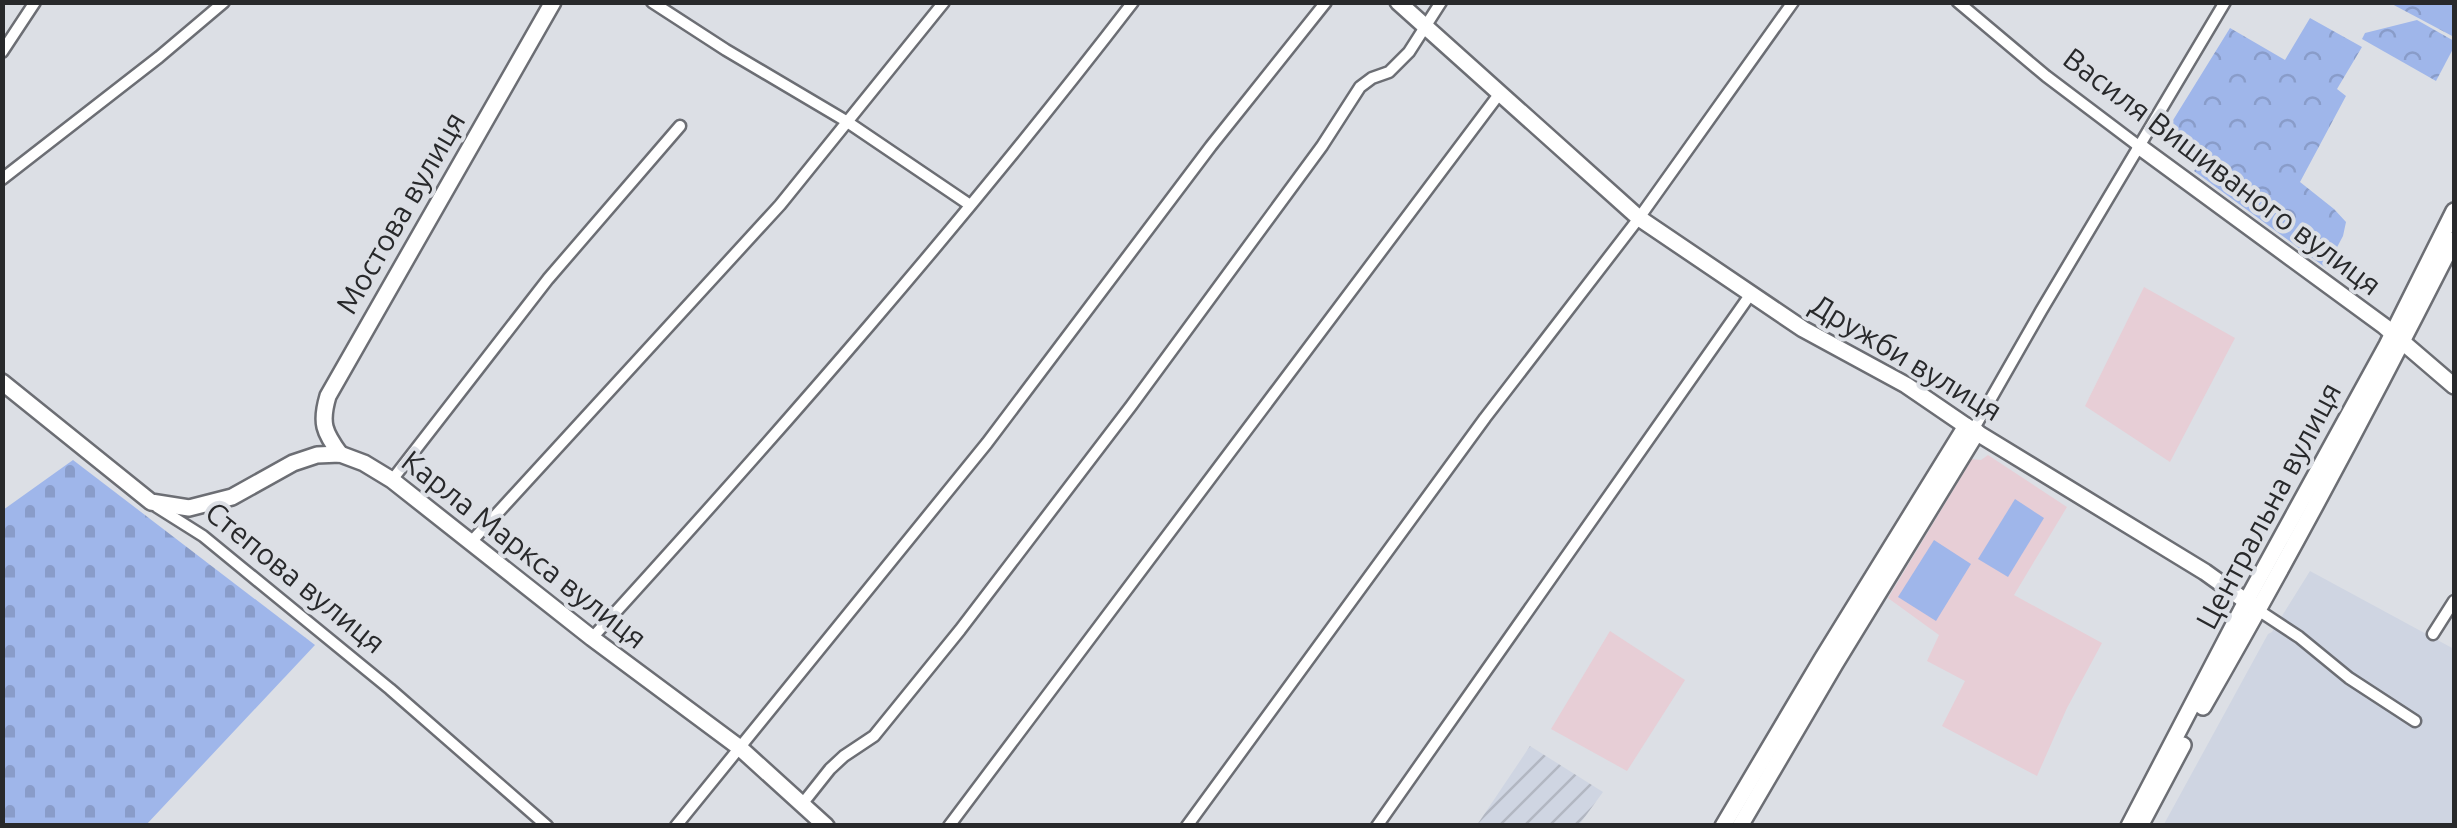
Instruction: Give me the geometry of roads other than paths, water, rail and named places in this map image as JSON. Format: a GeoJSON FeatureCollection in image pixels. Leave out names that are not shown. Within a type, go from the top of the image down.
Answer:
{"type":"FeatureCollection","features":[{"type":"Feature","properties":{"kind":"street"},"geometry":{"type":"LineString","coordinates":[[2,52],[36,2]]}},
{"type":"Feature","properties":{"kind":"street"},"geometry":{"type":"LineString","coordinates":[[2,179],[224,2]]}},
{"type":"Feature","properties":{"kind":"street","name":"Мостова вулиця"},"geometry":{"type":"LineString","coordinates":[[340,454],[323,427],[328,396],[553,2]]}},
{"type":"Feature","properties":{"kind":"street"},"geometry":{"type":"LineString","coordinates":[[471,542],[780,205],[944,2]]}},
{"type":"Feature","properties":{"kind":"street"},"geometry":{"type":"LineString","coordinates":[[592,638],[851,347],[1133,2]]}},
{"type":"Feature","properties":{"kind":"street"},"geometry":{"type":"LineString","coordinates":[[676,826],[987,443],[1211,146],[1326,2]]}},
{"type":"Feature","properties":{"kind":"street","name":"Дружби вулиця"},"geometry":{"type":"LineString","coordinates":[[1398,2],[1639,218],[1803,329],[1906,385],[2205,572],[2299,637],[2349,678],[2416,721]]}},
{"type":"Feature","properties":{"kind":"street"},"geometry":{"type":"LineString","coordinates":[[803,802],[830,769],[874,736],[960,630],[1131,406],[1322,146],[1360,87],[1389,72],[1409,52],[1441,2]]}},
{"type":"Feature","properties":{"kind":"street"},"geometry":{"type":"LineString","coordinates":[[1188,826],[1485,418],[1639,218],[1793,2]]}},
{"type":"Feature","properties":{"kind":"street","name":"Василя Вишиваного вулиця"},"geometry":{"type":"LineString","coordinates":[[1958,2],[2046,76],[2398,338],[2454,386]]}},
{"type":"Feature","properties":{"kind":"street"},"geometry":{"type":"LineString","coordinates":[[1740,826],[1822,659],[1972,429],[2224,2]]}},
{"type":"Feature","properties":{"kind":"street"},"geometry":{"type":"LineString","coordinates":[[656,3],[726,50],[846,120],[970,205]]}},
{"type":"Feature","properties":{"kind":"street"},"geometry":{"type":"LineString","coordinates":[[949,826],[1500,93]]}},
{"type":"Feature","properties":{"kind":"street"},"geometry":{"type":"LineString","coordinates":[[392,480],[548,279],[680,126]]}},
{"type":"Feature","properties":{"kind":"street","name":"Центральна вулиця"},"geometry":{"type":"LineString","coordinates":[[2398,338],[2454,211]]}},
{"type":"Feature","properties":{"kind":"street","name":"Центральна вулиця"},"geometry":{"type":"LineString","coordinates":[[2129,826],[2454,240]]}},
{"type":"Feature","properties":{"kind":"street"},"geometry":{"type":"LineString","coordinates":[[1377,826],[1750,295]]}},
{"type":"Feature","properties":{"kind":"street","name":"Степова вулиця"},"geometry":{"type":"LineString","coordinates":[[2,382],[150,502],[229,557],[390,689],[547,826]]}},
{"type":"Feature","properties":{"kind":"street"},"geometry":{"type":"LineString","coordinates":[[150,502],[189,508],[232,496],[293,463],[317,455],[340,454]]}},
{"type":"Feature","properties":{"kind":"street","name":"Карла Маркса вулиця"},"geometry":{"type":"LineString","coordinates":[[340,454],[392,480],[592,638],[740,748],[826,826]]}},
{"type":"Feature","properties":{"kind":"street"},"geometry":{"type":"LineString","coordinates":[[2433,634],[2454,601]]}},
{"type":"Feature","properties":{"kind":"street","name":"Центральна вулиця"},"geometry":{"type":"LineString","coordinates":[[2140,826],[2252,606]]}},
{"type":"Feature","properties":{"kind":"street"},"geometry":{"type":"LineString","coordinates":[[1723,826],[1770,762]]}}]}
